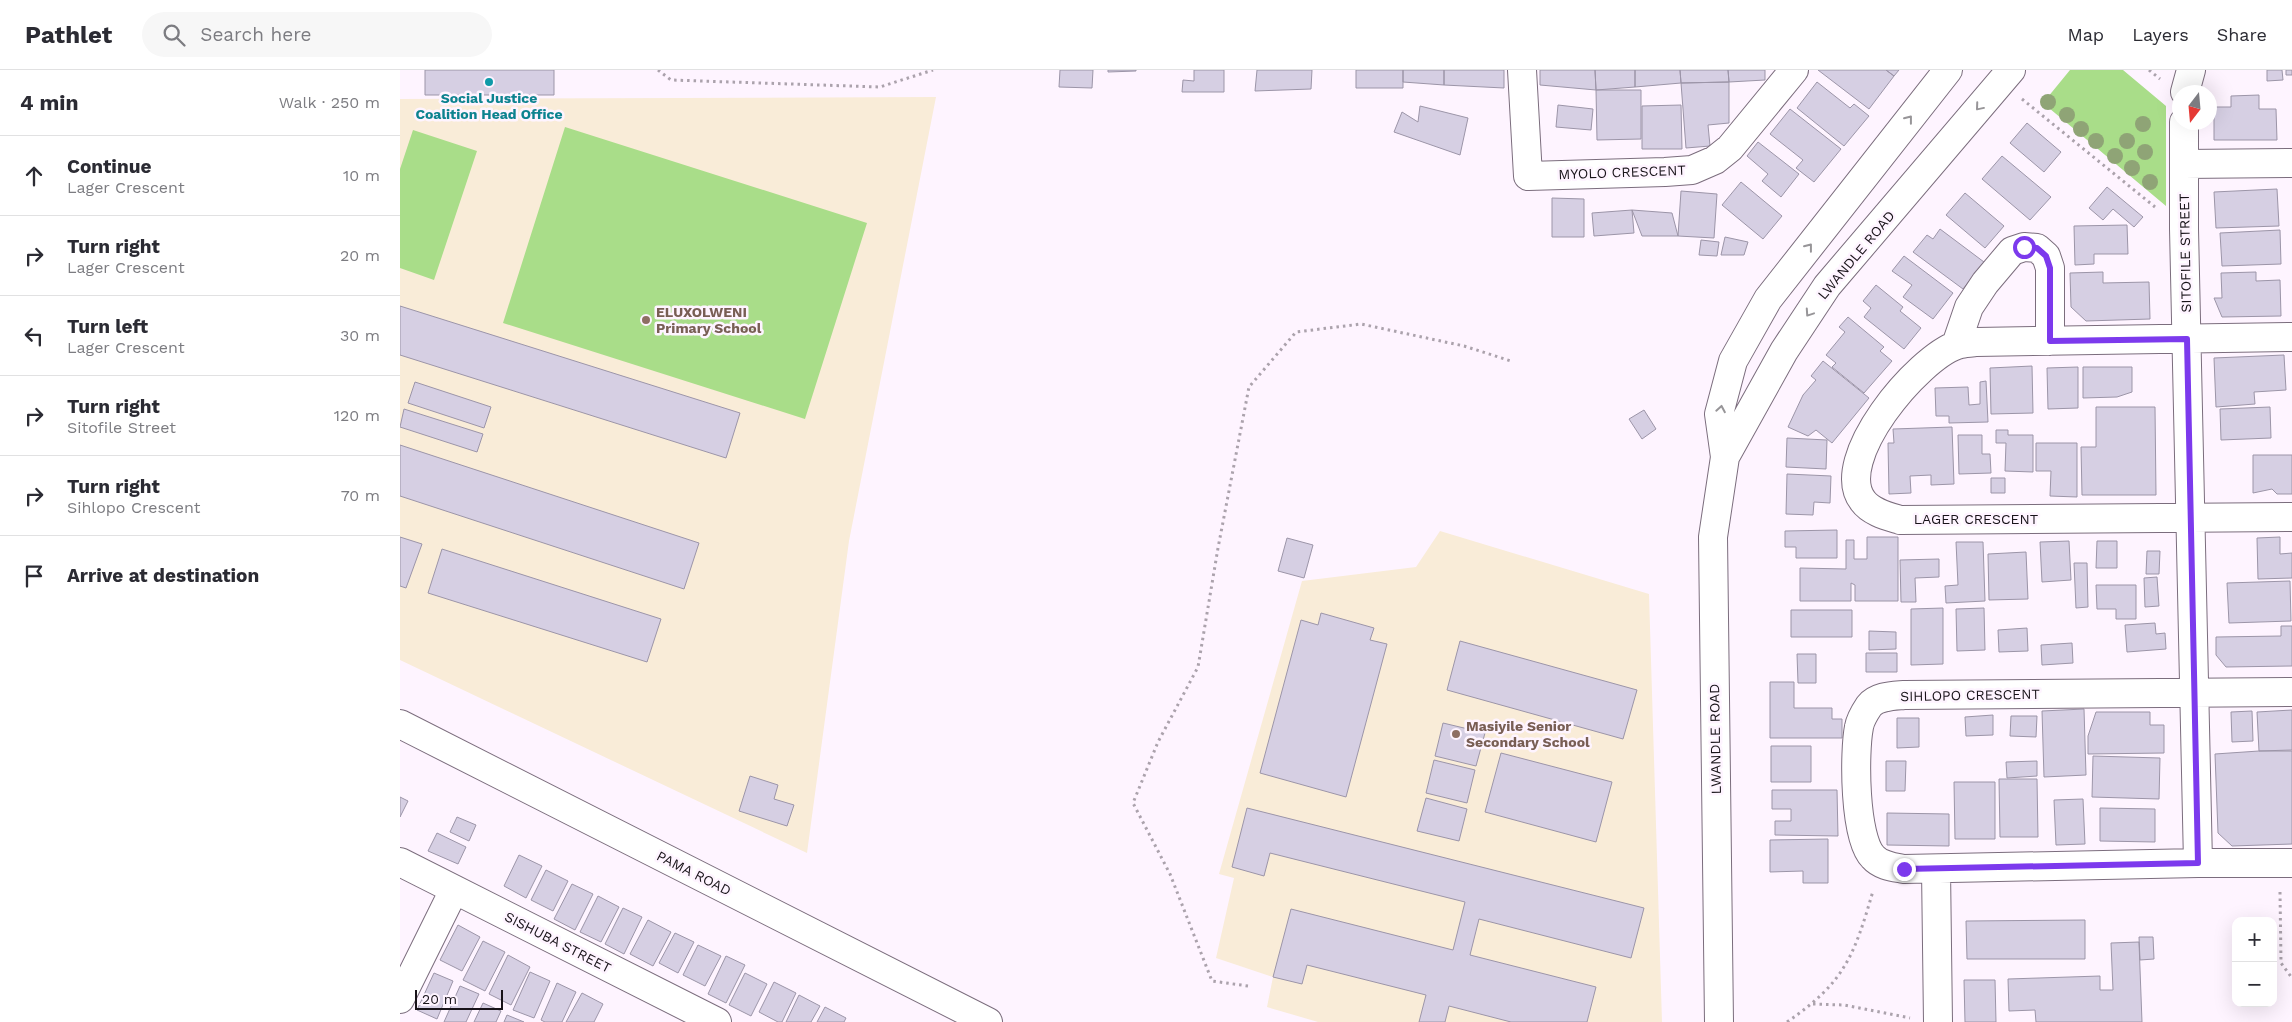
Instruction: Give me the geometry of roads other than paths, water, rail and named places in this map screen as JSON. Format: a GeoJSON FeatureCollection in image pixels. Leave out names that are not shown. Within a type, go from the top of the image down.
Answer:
{"type":"FeatureCollection","features":[{"type":"Feature","properties":{"kind":"street","name":"MYOLO CRESCENT"},"geometry":{"type":"LineString","coordinates":[[1522,70],[1528,176],[1692,170],[1715,160],[1730,148],[1794,70]]}},
{"type":"Feature","properties":{"kind":"street","name":"LWANDLE ROAD"},"geometry":{"type":"LineString","coordinates":[[1720,1022],[1713,537],[1724,457],[1719,414],[1733,361],[1768,299],[1948,70]]}},
{"type":"Feature","properties":{"kind":"street"},"geometry":{"type":"LineString","coordinates":[[2187,85],[2191,70]]}},
{"type":"Feature","properties":{"kind":"street","name":"LWANDLE ROAD"},"geometry":{"type":"LineString","coordinates":[[1724,457],[1784,351],[1828,286],[2013,82]]}},
{"type":"Feature","properties":{"kind":"street","name":"SITOFILE STREET"},"geometry":{"type":"LineString","coordinates":[[2184,130],[2198,863]]}},
{"type":"Feature","properties":{"kind":"street"},"geometry":{"type":"LineString","coordinates":[[2184,164],[2292,163]]}},
{"type":"Feature","properties":{"kind":"street"},"geometry":{"type":"LineString","coordinates":[[1956,345],[1969,307],[1985,283],[2012,251],[2024,247],[2037,248],[2046,256],[2050,268],[2050,341]]}},
{"type":"Feature","properties":{"kind":"street","name":"LAGER CRESCENT"},"geometry":{"type":"LineString","coordinates":[[2292,337],[1976,342],[1956,345],[1916,373],[1883,412],[1864,443],[1856,468],[1856,488],[1863,502],[1876,512],[1900,520],[2292,517]]}},
{"type":"Feature","properties":{"kind":"street","name":"SIHLOPO CRESCENT"},"geometry":{"type":"LineString","coordinates":[[1936,869],[1904,869],[1882,864],[1872,856],[1860,826],[1856,749],[1859,724],[1870,705],[1884,697],[1904,695],[2292,692]]}},
{"type":"Feature","properties":{"kind":"street","name":"PAMA ROAD"},"geometry":{"type":"LineString","coordinates":[[400,724],[979,1020]]}},
{"type":"Feature","properties":{"kind":"street","name":"SISHUBA STREET"},"geometry":{"type":"LineString","coordinates":[[400,862],[717,1022]]}},
{"type":"Feature","properties":{"kind":"street"},"geometry":{"type":"LineString","coordinates":[[1938,1021],[1936,869],[2198,863],[2286,864]]}},
{"type":"Feature","properties":{"kind":"street"},"geometry":{"type":"LineString","coordinates":[[400,999],[454,890]]}},
{"type":"Feature","properties":{"kind":"place","name":"Social Justice Coalition Head Office"},"geometry":{"type":"Point","coordinates":[489,82]}},
{"type":"Feature","properties":{"kind":"place","name":"ELUXOLWENI Primary School"},"geometry":{"type":"Point","coordinates":[646,320]}},
{"type":"Feature","properties":{"kind":"place","name":"Masiyile Senior Secondary School"},"geometry":{"type":"Point","coordinates":[1456,734]}}]}
